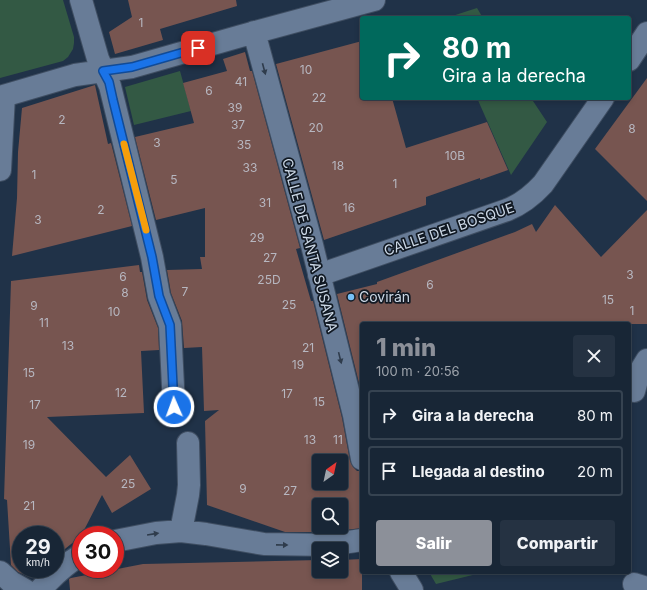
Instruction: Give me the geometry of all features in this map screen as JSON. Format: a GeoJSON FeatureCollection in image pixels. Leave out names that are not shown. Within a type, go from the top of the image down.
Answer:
{"type":"FeatureCollection","features":[{"type":"Feature","properties":{"kind":"street"},"geometry":{"type":"LineString","coordinates":[[82,0],[98,59],[109,82],[112,93],[152,257],[159,296],[170,325],[174,407]]}},
{"type":"Feature","properties":{"kind":"street"},"geometry":{"type":"LineString","coordinates":[[0,170],[2,96],[75,75],[132,67],[374,0]]}},
{"type":"Feature","properties":{"kind":"street","name":"CALLE DE SANTA SUSANA"},"geometry":{"type":"LineString","coordinates":[[254,32],[310,239],[354,415],[359,429],[360,439]]}},
{"type":"Feature","properties":{"kind":"street"},"geometry":{"type":"LineString","coordinates":[[631,57],[647,33]]}},
{"type":"Feature","properties":{"kind":"street","name":"CALLE DEL BOSQUE"},"geometry":{"type":"LineString","coordinates":[[319,275],[507,210],[524,202],[543,184],[602,100]]}},
{"type":"Feature","properties":{"kind":"street"},"geometry":{"type":"LineString","coordinates":[[637,391],[640,373],[647,360]]}},
{"type":"Feature","properties":{"kind":"street"},"geometry":{"type":"LineString","coordinates":[[181,531],[189,485],[188,443]]}},
{"type":"Feature","properties":{"kind":"street"},"geometry":{"type":"LineString","coordinates":[[124,539],[156,533],[181,531],[271,544],[329,545],[360,540]]}},
{"type":"Feature","properties":{"kind":"street"},"geometry":{"type":"LineString","coordinates":[[40,590],[62,567],[72,560]]}},
{"type":"Feature","properties":{"kind":"street"},"geometry":{"type":"LineString","coordinates":[[0,572],[11,582],[25,590]]}},
{"type":"Feature","properties":{"kind":"street"},"geometry":{"type":"LineString","coordinates":[[402,574],[412,590]]}},
{"type":"Feature","properties":{"kind":"green space"},"geometry":{"type":"Polygon","coordinates":[[[0,0],[63,0],[74,37],[73,49],[68,57],[63,61],[0,78],[0,0]]]}},
{"type":"Feature","properties":{"kind":"green space"},"geometry":{"type":"Polygon","coordinates":[[[477,8],[482,16],[452,16],[477,8]]]}},
{"type":"Feature","properties":{"kind":"green space"},"geometry":{"type":"Polygon","coordinates":[[[180,71],[191,111],[134,125],[125,87],[180,71]]]}},
{"type":"Feature","properties":{"kind":"green space"},"geometry":{"type":"Polygon","coordinates":[[[478,100],[532,100],[547,122],[511,175],[478,100]]]}},
{"type":"Feature","properties":{"kind":"green space"},"geometry":{"type":"Polygon","coordinates":[[[430,574],[477,574],[436,584],[430,574]]]}},
{"type":"Feature","properties":{"kind":"building"},"geometry":{"type":"Polygon","coordinates":[[[128,0],[236,0],[237,6],[160,29],[163,40],[115,54],[109,32],[132,17],[128,0]]]}},
{"type":"Feature","properties":{"kind":"building"},"geometry":{"type":"Polygon","coordinates":[[[360,42],[360,100],[393,100],[406,148],[487,122],[508,170],[426,197],[426,205],[324,240],[276,64],[360,42]]]}},
{"type":"Feature","properties":{"kind":"building"},"geometry":{"type":"Polygon","coordinates":[[[245,52],[250,71],[252,71],[300,248],[296,249],[311,301],[313,301],[342,418],[350,461],[357,471],[360,471],[360,528],[348,530],[348,498],[312,498],[312,532],[285,532],[207,505],[205,421],[219,410],[204,411],[202,347],[184,348],[182,321],[171,293],[167,270],[202,269],[200,257],[205,257],[205,208],[156,220],[135,137],[194,123],[183,83],[227,71],[223,59],[245,52]]]}},
{"type":"Feature","properties":{"kind":"building"},"geometry":{"type":"Polygon","coordinates":[[[647,78],[647,201],[595,149],[647,78]]]}},
{"type":"Feature","properties":{"kind":"building"},"geometry":{"type":"Polygon","coordinates":[[[95,85],[108,144],[111,143],[132,226],[12,256],[22,108],[95,85]]]}},
{"type":"Feature","properties":{"kind":"building"},"geometry":{"type":"Polygon","coordinates":[[[555,205],[601,257],[647,210],[647,324],[631,324],[631,322],[360,322],[360,387],[337,294],[377,284],[377,282],[515,232],[532,224],[536,232],[555,205]]]}},
{"type":"Feature","properties":{"kind":"building"},"geometry":{"type":"Polygon","coordinates":[[[139,265],[140,272],[142,272],[147,300],[158,328],[159,350],[141,351],[144,413],[47,417],[106,477],[130,455],[151,489],[112,513],[102,495],[86,526],[72,526],[72,543],[64,550],[64,526],[12,526],[12,566],[7,500],[4,499],[11,281],[139,265]]]}},
{"type":"Feature","properties":{"kind":"building"},"geometry":{"type":"Polygon","coordinates":[[[360,559],[362,590],[70,590],[69,579],[71,578],[124,578],[124,568],[143,564],[312,560],[312,578],[348,578],[348,560],[360,559]]]}},
{"type":"Feature","properties":{"kind":"slow traffic"},"geometry":{"type":"LineString","coordinates":[[124,144],[146,230]]}},
{"type":"Feature","properties":{"kind":"place","name":"Covirán"},"geometry":{"type":"Point","coordinates":[351,297]}},
{"type":"Feature","properties":{"kind":"route"},"geometry":{"type":"LineString","coordinates":[[174,407],[170,325],[159,296],[152,257],[109,82],[103,71],[132,67],[198,48]]}}]}
